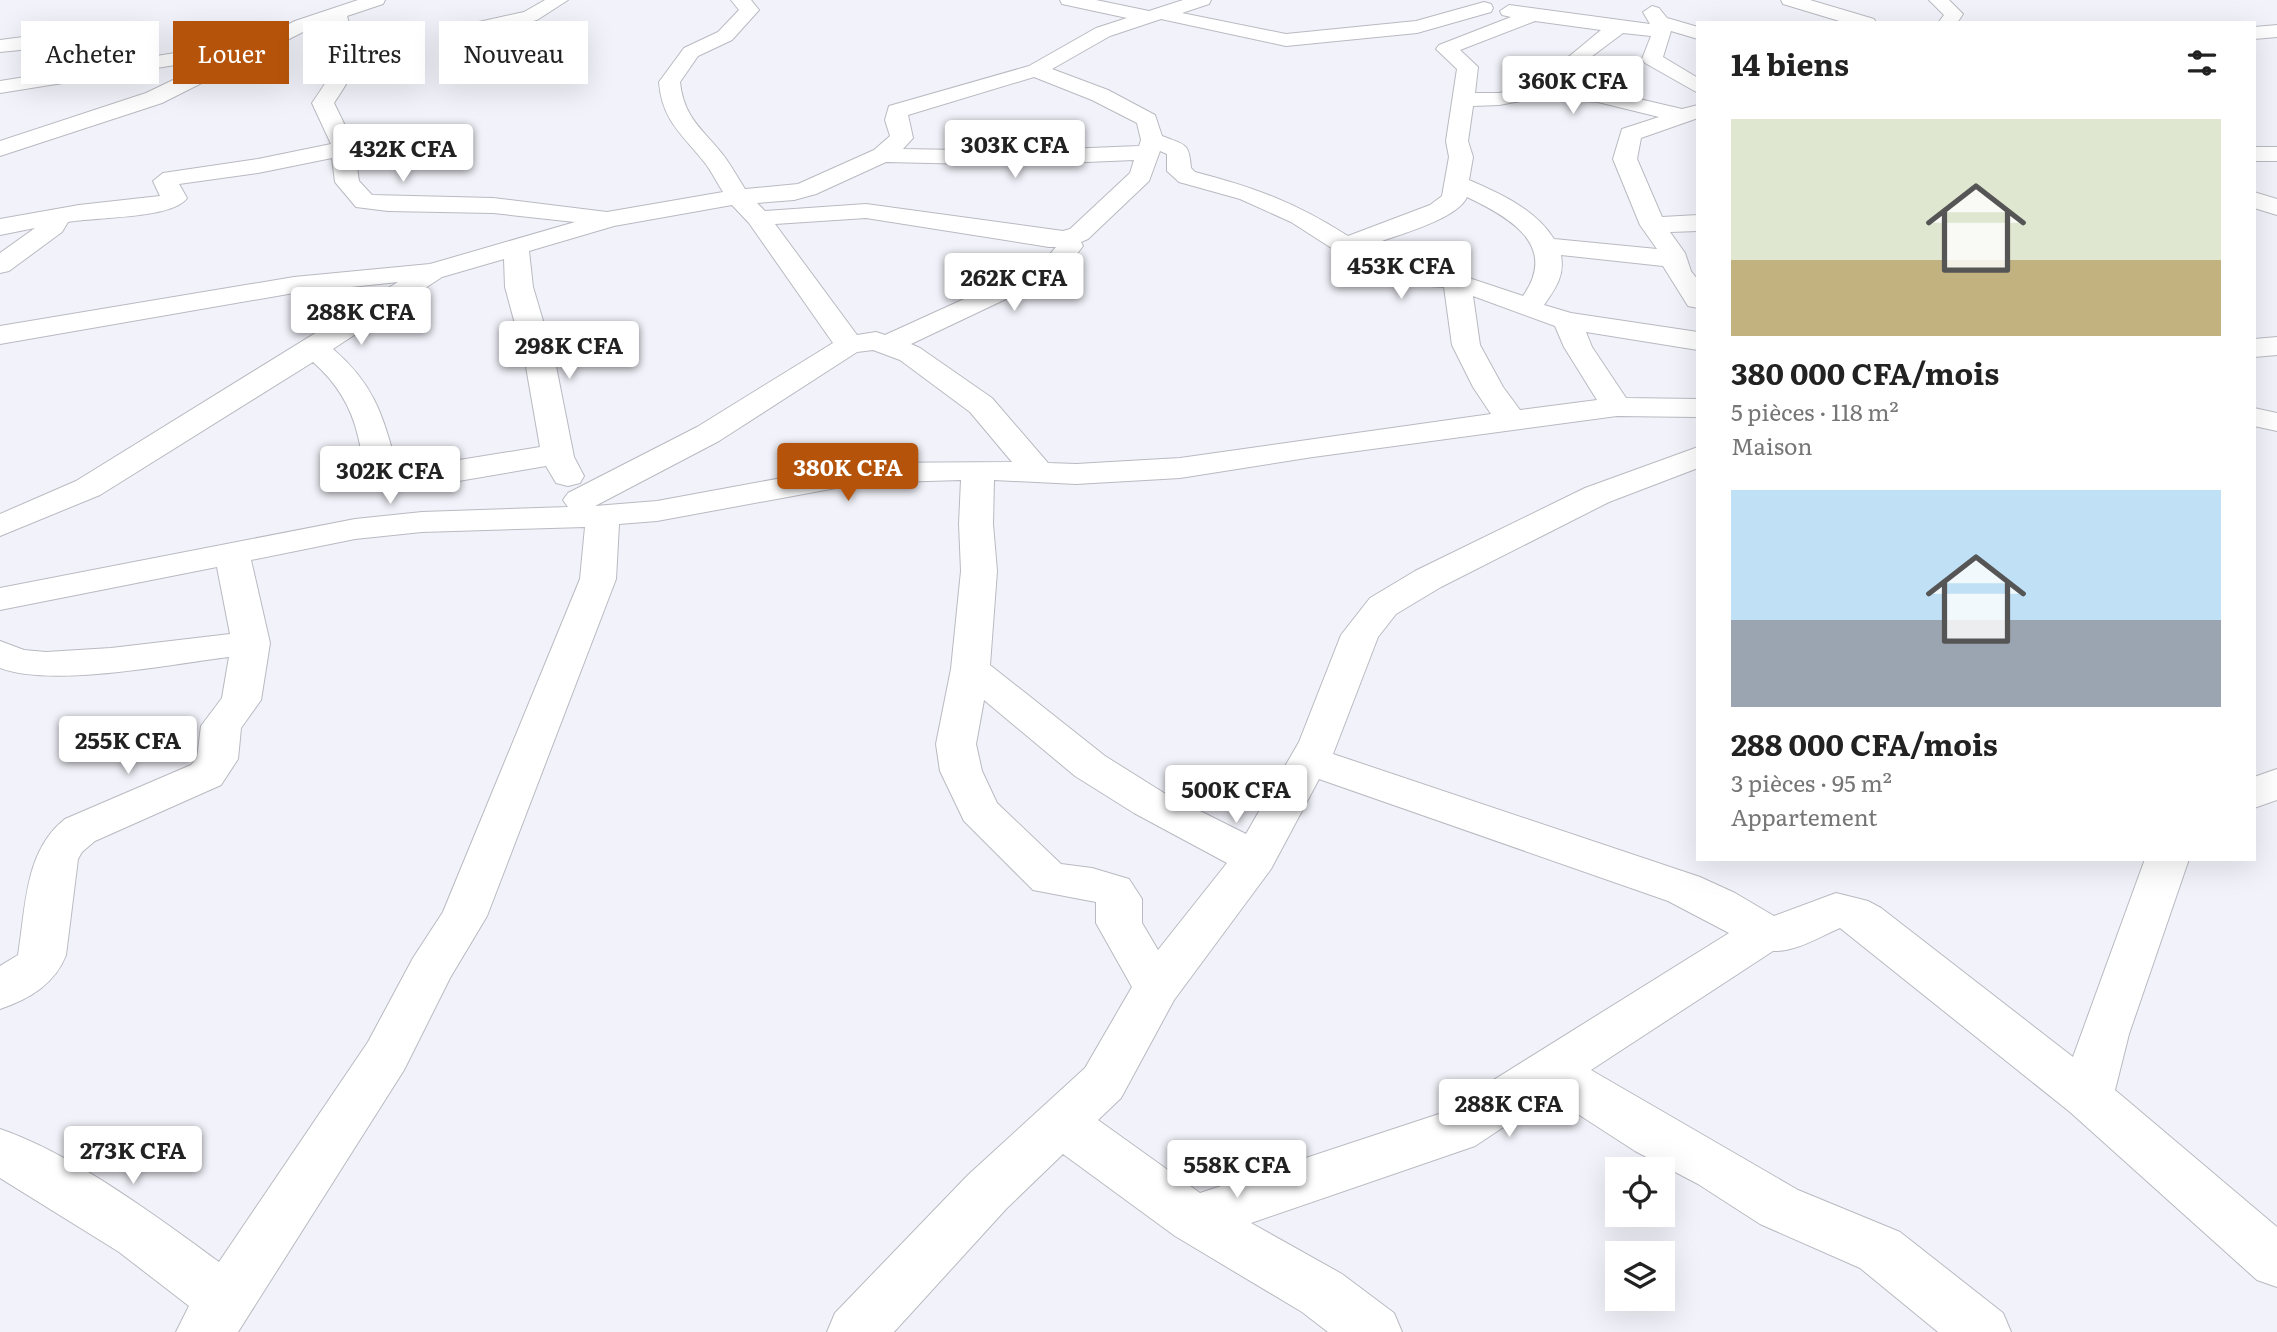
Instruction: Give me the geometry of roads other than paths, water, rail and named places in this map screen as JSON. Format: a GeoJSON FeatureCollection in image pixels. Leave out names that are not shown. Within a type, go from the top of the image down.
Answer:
{"type":"FeatureCollection","features":[{"type":"Feature","properties":{"kind":"street"},"geometry":{"type":"LineString","coordinates":[[289,31],[337,11],[376,0]]}},
{"type":"Feature","properties":{"kind":"street"},"geometry":{"type":"LineString","coordinates":[[512,21],[522,19],[559,0]]}},
{"type":"Feature","properties":{"kind":"street"},"geometry":{"type":"LineString","coordinates":[[740,0],[750,10],[746,16],[724,36],[691,52],[669,82],[671,99],[685,129],[715,160],[738,197],[758,218],[849,345]]}},
{"type":"Feature","properties":{"kind":"street"},"geometry":{"type":"LineString","coordinates":[[1069,0],[1286,40],[1417,27],[1484,8]]}},
{"type":"Feature","properties":{"kind":"street"},"geometry":{"type":"LineString","coordinates":[[0,335],[294,285],[433,271],[611,219],[738,197],[794,193],[882,155],[902,138],[896,120],[897,111],[1035,70],[1103,32],[1202,0]]}},
{"type":"Feature","properties":{"kind":"street"},"geometry":{"type":"LineString","coordinates":[[1435,0],[1585,23],[1618,27],[1659,26],[1696,33]]}},
{"type":"Feature","properties":{"kind":"street"},"geometry":{"type":"LineString","coordinates":[[1551,0],[1585,23]]}},
{"type":"Feature","properties":{"kind":"street"},"geometry":{"type":"LineString","coordinates":[[1938,0],[1954,14],[1949,21]]}},
{"type":"Feature","properties":{"kind":"street"},"geometry":{"type":"LineString","coordinates":[[1787,1],[1860,21]]}},
{"type":"Feature","properties":{"kind":"street"},"geometry":{"type":"LineString","coordinates":[[1567,11],[1603,4]]}},
{"type":"Feature","properties":{"kind":"street"},"geometry":{"type":"LineString","coordinates":[[1639,5],[1651,10],[1659,26],[1662,41],[1652,59],[1696,86]]}},
{"type":"Feature","properties":{"kind":"street"},"geometry":{"type":"LineString","coordinates":[[337,11],[338,26],[347,51],[335,87],[323,103],[342,149],[346,182],[365,202],[398,206],[455,204],[521,207],[611,219]]}},
{"type":"Feature","properties":{"kind":"street"},"geometry":{"type":"LineString","coordinates":[[1347,244],[1439,210],[1454,199],[1461,157],[1457,141],[1468,67],[1446,49],[1533,15]]}},
{"type":"Feature","properties":{"kind":"street"},"geometry":{"type":"LineString","coordinates":[[1598,96],[1586,86],[1584,82],[1587,78],[1576,59],[1618,27]]}},
{"type":"Feature","properties":{"kind":"street"},"geometry":{"type":"LineString","coordinates":[[2256,33],[2277,31]]}},
{"type":"Feature","properties":{"kind":"street"},"geometry":{"type":"LineString","coordinates":[[0,46],[21,43]]}},
{"type":"Feature","properties":{"kind":"street"},"geometry":{"type":"LineString","coordinates":[[758,218],[866,211],[1049,239],[1067,239],[1079,234],[1142,176],[1150,147],[1147,120],[1100,95],[1035,70]]}},
{"type":"Feature","properties":{"kind":"street"},"geometry":{"type":"LineString","coordinates":[[0,87],[22,84]]}},
{"type":"Feature","properties":{"kind":"street"},"geometry":{"type":"LineString","coordinates":[[79,84],[108,113]]}},
{"type":"Feature","properties":{"kind":"street"},"geometry":{"type":"LineString","coordinates":[[0,149],[154,98],[181,84]]}},
{"type":"Feature","properties":{"kind":"street"},"geometry":{"type":"LineString","coordinates":[[1463,104],[1536,92],[1598,96],[1692,114]]}},
{"type":"Feature","properties":{"kind":"street"},"geometry":{"type":"LineString","coordinates":[[1463,104],[1656,125]]}},
{"type":"Feature","properties":{"kind":"street"},"geometry":{"type":"LineString","coordinates":[[1692,114],[1630,134],[1625,159],[1653,225],[1683,263],[1696,295]]}},
{"type":"Feature","properties":{"kind":"street"},"geometry":{"type":"LineString","coordinates":[[882,155],[1015,158],[1150,147],[1178,150],[1179,171],[1187,177],[1249,194],[1300,217],[1347,244],[1395,277],[1428,276],[1457,282],[1567,321],[1696,341]]}},
{"type":"Feature","properties":{"kind":"street"},"geometry":{"type":"LineString","coordinates":[[0,227],[79,212],[166,203],[175,198],[165,181],[171,178],[258,166],[342,149]]}},
{"type":"Feature","properties":{"kind":"street"},"geometry":{"type":"LineString","coordinates":[[2256,153],[2277,154]]}},
{"type":"Feature","properties":{"kind":"street"},"geometry":{"type":"LineString","coordinates":[[1456,183],[1524,219],[1546,246],[1550,266],[1547,279],[1528,309]]}},
{"type":"Feature","properties":{"kind":"street"},"geometry":{"type":"LineString","coordinates":[[2256,200],[2277,208]]}},
{"type":"Feature","properties":{"kind":"street"},"geometry":{"type":"LineString","coordinates":[[0,265],[53,227],[57,218]]}},
{"type":"Feature","properties":{"kind":"street"},"geometry":{"type":"LineString","coordinates":[[1653,225],[1696,223]]}},
{"type":"Feature","properties":{"kind":"street"},"geometry":{"type":"LineString","coordinates":[[888,344],[1027,281],[1054,265],[1070,246],[1067,239]]}},
{"type":"Feature","properties":{"kind":"street"},"geometry":{"type":"LineString","coordinates":[[1546,246],[1683,263]]}},
{"type":"Feature","properties":{"kind":"street"},"geometry":{"type":"LineString","coordinates":[[0,1151],[67,1189],[139,1235],[216,1316],[386,1056],[430,971],[464,916],[598,579],[589,511],[558,454],[540,361],[519,287],[516,248]]}},
{"type":"Feature","properties":{"kind":"street"},"geometry":{"type":"LineString","coordinates":[[0,526],[99,482],[433,271]]}},
{"type":"Feature","properties":{"kind":"street"},"geometry":{"type":"LineString","coordinates":[[1457,282],[1466,345],[1488,387],[1512,422]]}},
{"type":"Feature","properties":{"kind":"street"},"geometry":{"type":"LineString","coordinates":[[1567,321],[1578,347],[1618,407]]}},
{"type":"Feature","properties":{"kind":"street"},"geometry":{"type":"LineString","coordinates":[[589,511],[849,345],[863,341],[888,344],[910,354],[981,405],[1039,473]]}},
{"type":"Feature","properties":{"kind":"street"},"geometry":{"type":"LineString","coordinates":[[2256,348],[2277,346]]}},
{"type":"Feature","properties":{"kind":"street"},"geometry":{"type":"LineString","coordinates":[[315,348],[353,385],[375,438],[384,477],[400,481],[558,454]]}},
{"type":"Feature","properties":{"kind":"street"},"geometry":{"type":"LineString","coordinates":[[0,599],[355,529],[589,511],[657,511],[863,472],[978,470],[1039,473],[1180,468],[1313,447],[1618,407],[1696,408]]}},
{"type":"Feature","properties":{"kind":"street"},"geometry":{"type":"LineString","coordinates":[[2256,417],[2277,422]]}},
{"type":"Feature","properties":{"kind":"street"},"geometry":{"type":"LineString","coordinates":[[856,1332],[986,1192],[1103,1083],[1157,987],[1255,858],[1319,742],[1360,635],[1383,606],[1428,579],[1597,495],[1696,458]]}},
{"type":"Feature","properties":{"kind":"street"},"geometry":{"type":"LineString","coordinates":[[978,470],[976,524],[979,571],[970,669],[956,744],[961,771],[979,811],[1049,878],[1092,884],[1113,891],[1119,900],[1119,923],[1126,939],[1157,987]]}},
{"type":"Feature","properties":{"kind":"street"},"geometry":{"type":"LineString","coordinates":[[0,990],[37,966],[42,955],[56,859],[65,842],[79,830],[119,815],[206,775],[217,759],[221,726],[241,700],[251,643],[232,554]]}},
{"type":"Feature","properties":{"kind":"street"},"geometry":{"type":"LineString","coordinates":[[0,653],[16,661],[46,664],[111,660],[251,643]]}},
{"type":"Feature","properties":{"kind":"street"},"geometry":{"type":"LineString","coordinates":[[970,669],[1090,766],[1149,803],[1255,858]]}},
{"type":"Feature","properties":{"kind":"street"},"geometry":{"type":"LineString","coordinates":[[1309,761],[1684,889],[1719,905],[1765,933],[1782,934],[1836,910],[1852,913],[1865,920],[2088,1097],[2277,1262]]}},
{"type":"Feature","properties":{"kind":"street"},"geometry":{"type":"LineString","coordinates":[[2088,1097],[2104,1034],[2165,861]]}},
{"type":"Feature","properties":{"kind":"street"},"geometry":{"type":"LineString","coordinates":[[1194,1219],[1456,1130],[1765,933]]}},
{"type":"Feature","properties":{"kind":"street"},"geometry":{"type":"LineString","coordinates":[[1550,1070],[1654,1135],[1717,1168],[1780,1207],[1880,1250],[1982,1332]]}},
{"type":"Feature","properties":{"kind":"street"},"geometry":{"type":"LineString","coordinates":[[1061,1123],[1194,1219],[1322,1293],[1373,1332]]}}]}
